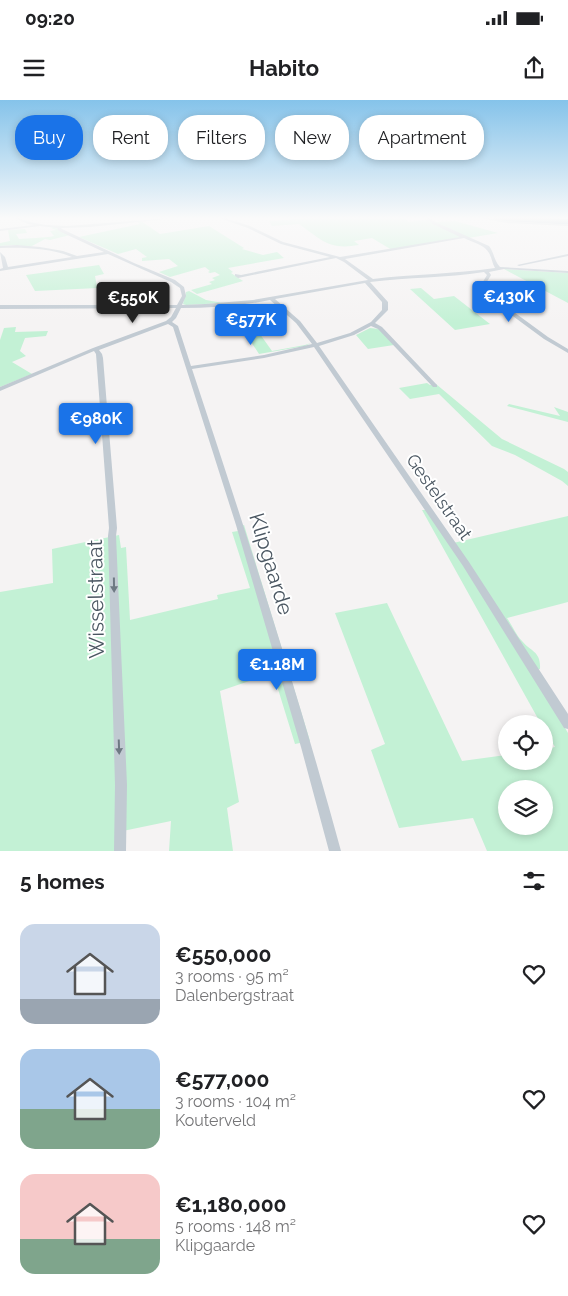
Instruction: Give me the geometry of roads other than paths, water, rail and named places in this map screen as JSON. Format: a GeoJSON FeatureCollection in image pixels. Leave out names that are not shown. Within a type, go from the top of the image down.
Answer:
{"type":"FeatureCollection","features":[{"type":"Feature","properties":{"kind":"street"},"geometry":{"type":"LineString","coordinates":[[0,253],[3,257],[3,269],[108,253]]}},
{"type":"Feature","properties":{"kind":"street"},"geometry":{"type":"LineString","coordinates":[[64,253],[77,258]]}},
{"type":"Feature","properties":{"kind":"street"},"geometry":{"type":"LineString","coordinates":[[0,389],[95,349],[168,322],[173,318],[184,296],[182,287],[161,274],[108,253]]}},
{"type":"Feature","properties":{"kind":"street"},"geometry":{"type":"LineString","coordinates":[[188,368],[316,346],[352,335],[372,324],[384,313],[385,305],[381,297],[368,280],[339,257],[323,253]]}},
{"type":"Feature","properties":{"kind":"street"},"geometry":{"type":"LineString","coordinates":[[237,275],[240,277],[364,253]]}},
{"type":"Feature","properties":{"kind":"street"},"geometry":{"type":"LineString","coordinates":[[493,253],[494,263],[498,268]]}},
{"type":"Feature","properties":{"kind":"street"},"geometry":{"type":"LineString","coordinates":[[516,268],[519,265],[568,255]]}},
{"type":"Feature","properties":{"kind":"street"},"geometry":{"type":"LineString","coordinates":[[0,307],[214,306],[272,299],[368,280],[498,268],[568,272]]}},
{"type":"Feature","properties":{"kind":"street"},"geometry":{"type":"LineString","coordinates":[[485,270],[489,276],[483,285],[486,294],[546,338],[568,351]]}},
{"type":"Feature","properties":{"kind":"street","name":"Gestelstraat"},"geometry":{"type":"LineString","coordinates":[[272,299],[298,322],[316,346],[466,564],[568,724]]}},
{"type":"Feature","properties":{"kind":"street","name":"Klipgaarde"},"geometry":{"type":"LineString","coordinates":[[168,322],[175,326],[240,525],[308,747],[335,851]]}},
{"type":"Feature","properties":{"kind":"street"},"geometry":{"type":"LineString","coordinates":[[372,324],[380,328],[435,386]]}},
{"type":"Feature","properties":{"kind":"street","name":"Wisselstraat"},"geometry":{"type":"LineString","coordinates":[[95,349],[100,358],[114,528],[112,536],[121,785],[120,851]]}}]}
